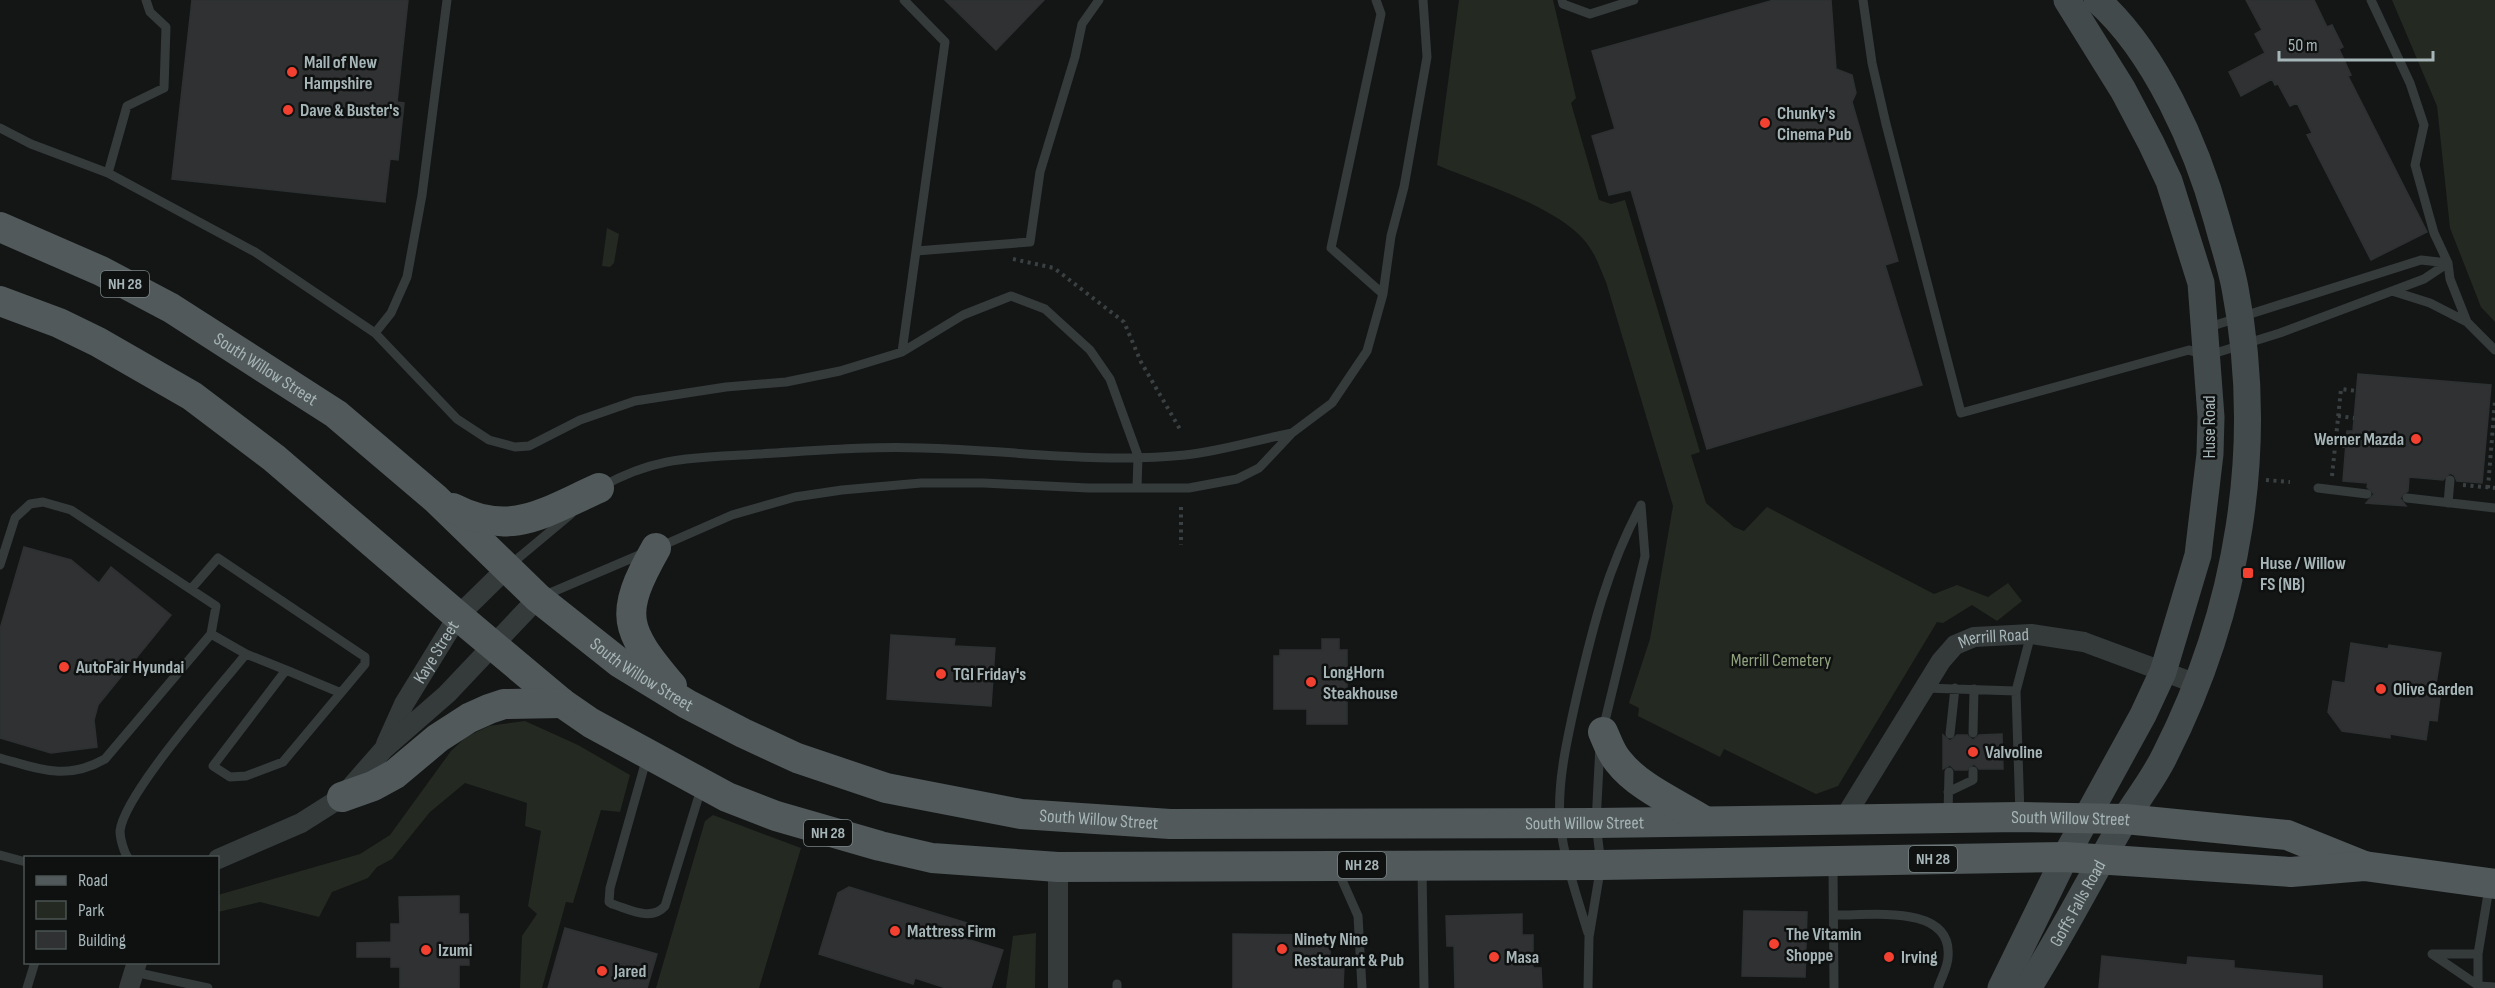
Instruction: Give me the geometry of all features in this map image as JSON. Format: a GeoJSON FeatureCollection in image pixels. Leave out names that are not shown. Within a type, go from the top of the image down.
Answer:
{"type":"FeatureCollection","features":[{"type":"Feature","properties":{"kind":"main road","name":"South Willow Street"},"geometry":{"type":"LineString","coordinates":[[0,227],[101,271],[171,308],[336,414],[436,498],[538,598],[620,663],[687,704],[797,758],[844,775],[934,800],[1021,814],[1170,824],[1843,820],[1948,805],[2020,817],[2125,819],[2263,830],[2287,835],[2364,866]]}},
{"type":"Feature","properties":{"kind":"main road","name":"South Willow Street"},"geometry":{"type":"LineString","coordinates":[[0,301],[59,323],[98,342],[192,396],[274,458],[492,645],[562,703],[591,723],[702,785],[776,816],[932,858],[1058,867],[1601,865],[2065,857],[2291,872],[2364,866],[2493,883]]}},
{"type":"Feature","properties":{"kind":"main road"},"geometry":{"type":"LineString","coordinates":[[436,498],[475,519],[504,523],[529,518],[599,488]]}},
{"type":"Feature","properties":{"kind":"main road"},"geometry":{"type":"LineString","coordinates":[[656,548],[633,593],[630,609],[631,624],[645,654],[687,704]]}},
{"type":"Feature","properties":{"kind":"main road"},"geometry":{"type":"LineString","coordinates":[[342,797],[373,786],[395,774],[438,738],[469,718],[489,709],[504,704],[562,703]]}},
{"type":"Feature","properties":{"kind":"main road"},"geometry":{"type":"LineString","coordinates":[[1603,732],[1617,761],[1639,780],[1703,820]]}},
{"type":"Feature","properties":{"kind":"street","name":"Huse Road"},"geometry":{"type":"LineString","coordinates":[[2065,857],[2143,715],[2163,672],[2198,555],[2207,498],[2211,417],[2198,353],[2205,328],[2201,283],[2169,181],[2123,90],[2067,0]]}},
{"type":"Feature","properties":{"kind":"street","name":"Huse Road"},"geometry":{"type":"LineString","coordinates":[[2097,0],[2120,23],[2144,58],[2184,128],[2213,205],[2235,284],[2243,345],[2247,469],[2242,512],[2228,588],[2197,684],[2164,759],[2125,819]]}},
{"type":"Feature","properties":{"kind":"street","name":"Kaye Street"},"geometry":{"type":"LineString","coordinates":[[384,749],[404,704],[458,616],[507,568]]}},
{"type":"Feature","properties":{"kind":"street","name":"Kaye Street"},"geometry":{"type":"LineString","coordinates":[[219,860],[301,823],[342,797],[384,749],[447,694],[538,598]]}},
{"type":"Feature","properties":{"kind":"street","name":"Merrill Road"},"geometry":{"type":"LineString","coordinates":[[1843,820],[1941,660],[1955,645],[1974,637],[2031,634],[2084,642],[2197,684]]}},
{"type":"Feature","properties":{"kind":"street","name":"Goffs Falls Road"},"geometry":{"type":"LineString","coordinates":[[2028,988],[2125,819]]}},
{"type":"Feature","properties":{"kind":"street","name":"Goffs Falls Road"},"geometry":{"type":"LineString","coordinates":[[2001,988],[2065,857]]}},
{"type":"Feature","properties":{"kind":"street"},"geometry":{"type":"LineString","coordinates":[[1058,867],[1058,988]]}},
{"type":"Feature","properties":{"kind":"lane"},"geometry":{"type":"LineString","coordinates":[[108,173],[127,106],[164,88],[166,27],[150,12],[146,0]]}},
{"type":"Feature","properties":{"kind":"lane"},"geometry":{"type":"LineString","coordinates":[[375,333],[392,313],[407,277],[422,195],[447,0]]}},
{"type":"Feature","properties":{"kind":"lane"},"geometry":{"type":"LineString","coordinates":[[902,352],[945,42],[904,0]]}},
{"type":"Feature","properties":{"kind":"lane"},"geometry":{"type":"LineString","coordinates":[[916,251],[977,244],[1030,242],[1040,172],[1075,57],[1082,24],[1099,0]]}},
{"type":"Feature","properties":{"kind":"lane"},"geometry":{"type":"LineString","coordinates":[[1376,0],[1381,14],[1331,248],[1383,294]]}},
{"type":"Feature","properties":{"kind":"lane"},"geometry":{"type":"LineString","coordinates":[[538,598],[732,515],[795,497],[921,483],[1189,488],[1237,478],[1258,468],[1292,433],[1332,403],[1367,351],[1383,294],[1391,236],[1404,187],[1427,57],[1423,0]]}},
{"type":"Feature","properties":{"kind":"lane"},"geometry":{"type":"LineString","coordinates":[[1562,0],[1563,4],[1590,14],[1634,0]]}},
{"type":"Feature","properties":{"kind":"lane"},"geometry":{"type":"LineString","coordinates":[[1863,0],[1872,63],[1886,124],[1961,414],[2198,353],[2243,345],[2424,279],[2448,263]]}},
{"type":"Feature","properties":{"kind":"lane"},"geometry":{"type":"LineString","coordinates":[[2371,0],[2410,82],[2424,125],[2415,165],[2434,233],[2448,263],[2450,279],[2467,322]]}},
{"type":"Feature","properties":{"kind":"lane"},"geometry":{"type":"LineString","coordinates":[[0,128],[31,144],[108,173],[255,252],[375,333],[465,425],[489,440],[515,447],[529,446],[580,420],[635,402],[726,387],[786,382],[840,371],[902,352],[963,315],[1011,296],[1044,309],[1090,350],[1110,379],[1137,456],[1137,488]]}},
{"type":"Feature","properties":{"kind":"lane"},"geometry":{"type":"LineString","coordinates":[[2205,328],[2421,260],[2448,263]]}},
{"type":"Feature","properties":{"kind":"lane"},"geometry":{"type":"LineString","coordinates":[[2392,291],[2430,303],[2467,322],[2495,350]]}},
{"type":"Feature","properties":{"kind":"lane"},"geometry":{"type":"LineString","coordinates":[[507,568],[599,488],[635,470],[680,458],[844,448],[921,447],[1137,456],[1185,455],[1292,433]]}},
{"type":"Feature","properties":{"kind":"lane"},"geometry":{"type":"LineString","coordinates":[[2448,502],[2453,482]]}},
{"type":"Feature","properties":{"kind":"lane"},"geometry":{"type":"LineString","coordinates":[[2318,488],[2367,494]]}},
{"type":"Feature","properties":{"kind":"lane"},"geometry":{"type":"LineString","coordinates":[[2407,498],[2495,508]]}},
{"type":"Feature","properties":{"kind":"lane"},"geometry":{"type":"LineString","coordinates":[[0,565],[15,518],[30,504],[43,502],[71,510],[216,606],[211,634],[105,759],[94,765],[56,773],[0,758]]}},
{"type":"Feature","properties":{"kind":"lane"},"geometry":{"type":"LineString","coordinates":[[1588,988],[1589,937],[1601,865],[1596,823],[1597,760],[1645,556],[1641,506],[1608,574],[1584,666],[1560,793],[1560,822],[1567,864],[1589,937]]}},
{"type":"Feature","properties":{"kind":"lane"},"geometry":{"type":"LineString","coordinates":[[191,589],[218,558],[365,657],[365,664],[283,762],[246,776],[230,777],[213,766],[286,670]]}},
{"type":"Feature","properties":{"kind":"lane"},"geometry":{"type":"LineString","coordinates":[[211,634],[246,654],[341,693]]}},
{"type":"Feature","properties":{"kind":"lane"},"geometry":{"type":"LineString","coordinates":[[2020,817],[2016,691],[2031,634]]}},
{"type":"Feature","properties":{"kind":"lane"},"geometry":{"type":"LineString","coordinates":[[126,856],[120,832],[129,805],[246,654]]}},
{"type":"Feature","properties":{"kind":"lane"},"geometry":{"type":"LineString","coordinates":[[1924,688],[2016,691]]}},
{"type":"Feature","properties":{"kind":"lane"},"geometry":{"type":"LineString","coordinates":[[1950,734],[1955,688]]}},
{"type":"Feature","properties":{"kind":"lane"},"geometry":{"type":"LineString","coordinates":[[1973,733],[1974,689]]}},
{"type":"Feature","properties":{"kind":"lane"},"geometry":{"type":"LineString","coordinates":[[648,755],[610,888],[609,902],[612,904],[650,915],[656,914],[665,906],[702,785]]}},
{"type":"Feature","properties":{"kind":"lane"},"geometry":{"type":"LineString","coordinates":[[1948,805],[1973,780],[1973,771]]}},
{"type":"Feature","properties":{"kind":"lane"},"geometry":{"type":"LineString","coordinates":[[1948,805],[1949,772]]}},
{"type":"Feature","properties":{"kind":"lane"},"geometry":{"type":"LineString","coordinates":[[0,855],[24,861]]}},
{"type":"Feature","properties":{"kind":"lane"},"geometry":{"type":"LineString","coordinates":[[1833,861],[1834,988]]}},
{"type":"Feature","properties":{"kind":"lane"},"geometry":{"type":"LineString","coordinates":[[1422,864],[1424,988]]}},
{"type":"Feature","properties":{"kind":"lane"},"geometry":{"type":"LineString","coordinates":[[1335,866],[1358,916],[1362,988]]}},
{"type":"Feature","properties":{"kind":"lane"},"geometry":{"type":"LineString","coordinates":[[2479,987],[2478,954],[2493,883]]}},
{"type":"Feature","properties":{"kind":"lane"},"geometry":{"type":"LineString","coordinates":[[1834,915],[1921,917],[1935,924],[1947,941],[1948,958],[1938,988]]}},
{"type":"Feature","properties":{"kind":"lane"},"geometry":{"type":"LineString","coordinates":[[2478,954],[2432,954],[2479,987],[2495,987]]}},
{"type":"Feature","properties":{"kind":"lane"},"geometry":{"type":"LineString","coordinates":[[27,988],[35,964]]}},
{"type":"Feature","properties":{"kind":"lane"},"geometry":{"type":"LineString","coordinates":[[133,974],[208,988]]}},
{"type":"Feature","properties":{"kind":"path"},"geometry":{"type":"LineString","coordinates":[[1012,259],[1054,268],[1124,322],[1141,362],[1181,431]]}},
{"type":"Feature","properties":{"kind":"path"},"geometry":{"type":"LineString","coordinates":[[2332,483],[2340,389],[2357,391]]}},
{"type":"Feature","properties":{"kind":"path"},"geometry":{"type":"LineString","coordinates":[[2488,488],[2495,401]]}},
{"type":"Feature","properties":{"kind":"path"},"geometry":{"type":"LineString","coordinates":[[2338,416],[2354,418]]}},
{"type":"Feature","properties":{"kind":"path"},"geometry":{"type":"LineString","coordinates":[[2335,445],[2346,446]]}},
{"type":"Feature","properties":{"kind":"path"},"geometry":{"type":"LineString","coordinates":[[2261,480],[2290,482]]}},
{"type":"Feature","properties":{"kind":"path"},"geometry":{"type":"LineString","coordinates":[[2453,482],[2495,488]]}},
{"type":"Feature","properties":{"kind":"path"},"geometry":{"type":"LineString","coordinates":[[1180,507],[1181,545]]}},
{"type":"Feature","properties":{"kind":"green space","name":"Merrill Cemetery"},"geometry":{"type":"Polygon","coordinates":[[[1459,0],[1553,0],[1576,98],[1571,103],[1599,200],[1611,204],[1625,200],[1700,452],[1691,455],[1706,503],[1734,527],[1744,531],[1767,507],[1934,594],[1957,585],[1988,597],[2008,583],[2022,601],[1997,621],[1972,605],[1943,623],[1937,622],[1838,786],[1816,794],[1724,749],[1720,757],[1638,716],[1639,708],[1629,703],[1650,639],[1673,506],[1606,282],[1590,248],[1562,221],[1542,209],[1437,165],[1459,0]]]}},
{"type":"Feature","properties":{"kind":"green space"},"geometry":{"type":"Polygon","coordinates":[[[2392,0],[2495,0],[2495,322],[2481,307],[2450,228],[2437,106],[2392,0]]]}},
{"type":"Feature","properties":{"kind":"green space"},"geometry":{"type":"Polygon","coordinates":[[[607,228],[619,234],[614,263],[610,267],[602,266],[607,228]]]}},
{"type":"Feature","properties":{"kind":"green space"},"geometry":{"type":"Polygon","coordinates":[[[525,721],[578,745],[630,775],[620,812],[601,810],[573,903],[566,902],[542,988],[520,988],[522,936],[537,914],[528,906],[541,831],[525,826],[527,803],[465,783],[430,812],[392,859],[377,867],[368,878],[332,892],[319,917],[260,902],[219,912],[219,895],[360,854],[390,835],[451,751],[466,737],[489,726],[525,721]]]}},
{"type":"Feature","properties":{"kind":"green space"},"geometry":{"type":"Polygon","coordinates":[[[713,815],[801,848],[759,988],[656,988],[705,821],[713,815]]]}},
{"type":"Feature","properties":{"kind":"green space"},"geometry":{"type":"Polygon","coordinates":[[[1036,933],[1035,988],[1006,988],[1013,936],[1036,933]]]}},
{"type":"Feature","properties":{"kind":"building","name":"Mall of New Hampshire"},"geometry":{"type":"Polygon","coordinates":[[[192,0],[408,0],[397,102],[404,103],[398,160],[390,159],[385,202],[172,179],[192,0]]]}},
{"type":"Feature","properties":{"kind":"building"},"geometry":{"type":"Polygon","coordinates":[[[945,0],[1044,0],[996,50],[945,0]]]}},
{"type":"Feature","properties":{"kind":"building"},"geometry":{"type":"Polygon","coordinates":[[[1774,0],[1831,0],[1836,69],[1852,75],[1856,93],[1852,102],[1898,261],[1885,265],[1922,385],[1707,449],[1631,190],[1609,195],[1592,136],[1615,129],[1592,51],[1774,0]]]}},
{"type":"Feature","properties":{"kind":"building"},"geometry":{"type":"Polygon","coordinates":[[[2246,0],[2314,0],[2327,27],[2332,25],[2343,47],[2339,49],[2351,75],[2348,76],[2427,232],[2371,260],[2307,135],[2312,133],[2297,103],[2290,106],[2278,84],[2275,85],[2272,79],[2241,96],[2229,72],[2265,53],[2255,34],[2262,30],[2246,0]]]}},
{"type":"Feature","properties":{"kind":"building","name":"Werner Mazda"},"geometry":{"type":"Polygon","coordinates":[[[2358,374],[2491,385],[2482,483],[2457,481],[2450,473],[2443,480],[2409,477],[2408,491],[2400,498],[2406,506],[2366,503],[2374,494],[2367,487],[2368,483],[2343,481],[2347,431],[2353,431],[2358,374]]]}},
{"type":"Feature","properties":{"kind":"building","name":"AutoFair Hyundai"},"geometry":{"type":"Polygon","coordinates":[[[24,547],[71,560],[99,583],[111,567],[171,615],[98,705],[94,720],[97,747],[51,753],[0,738],[0,629],[24,547]]]}},
{"type":"Feature","properties":{"kind":"building","name":"TGI Friday's"},"geometry":{"type":"Polygon","coordinates":[[[891,635],[955,639],[954,646],[995,648],[991,706],[887,699],[891,635]]]}},
{"type":"Feature","properties":{"kind":"building","name":"LongHorn Steakhouse"},"geometry":{"type":"Polygon","coordinates":[[[1322,639],[1339,639],[1339,650],[1347,650],[1347,724],[1307,724],[1307,709],[1274,709],[1274,656],[1280,656],[1280,650],[1322,650],[1322,639]]]}},
{"type":"Feature","properties":{"kind":"building","name":"Olive Garden"},"geometry":{"type":"Polygon","coordinates":[[[2351,643],[2388,649],[2389,645],[2441,653],[2434,696],[2440,697],[2437,721],[2429,720],[2426,740],[2390,734],[2390,738],[2342,731],[2328,712],[2333,681],[2345,683],[2351,643]]]}},
{"type":"Feature","properties":{"kind":"building","name":"Valvoline"},"geometry":{"type":"Polygon","coordinates":[[[2002,734],[2003,769],[1979,769],[1974,764],[1967,770],[1955,770],[1950,765],[1943,769],[1943,735],[1950,741],[1957,735],[1967,735],[1973,740],[1979,735],[2002,734]]]}},
{"type":"Feature","properties":{"kind":"building","name":"Mattress Firm"},"geometry":{"type":"Polygon","coordinates":[[[849,887],[967,923],[963,938],[1003,950],[991,988],[946,988],[915,978],[913,984],[819,954],[838,893],[849,887]]]}},
{"type":"Feature","properties":{"kind":"building","name":"Izumi"},"geometry":{"type":"Polygon","coordinates":[[[459,896],[459,914],[468,914],[469,965],[459,965],[459,988],[400,988],[400,967],[391,967],[391,957],[357,957],[357,943],[391,942],[391,924],[400,924],[399,897],[459,896]]]}},
{"type":"Feature","properties":{"kind":"building","name":"The Vitamin Shoppe"},"geometry":{"type":"Polygon","coordinates":[[[1744,911],[1807,912],[1805,977],[1742,976],[1744,911]]]}},
{"type":"Feature","properties":{"kind":"building","name":"Masa"},"geometry":{"type":"Polygon","coordinates":[[[1522,914],[1522,935],[1533,935],[1533,968],[1541,968],[1542,988],[1455,988],[1454,946],[1447,946],[1446,916],[1522,914]]]}},
{"type":"Feature","properties":{"kind":"building","name":"Jared"},"geometry":{"type":"Polygon","coordinates":[[[565,928],[657,954],[647,988],[548,988],[565,928]]]}},
{"type":"Feature","properties":{"kind":"building","name":"Ninety Nine Restaurant & Pub"},"geometry":{"type":"Polygon","coordinates":[[[1233,934],[1330,935],[1330,964],[1344,964],[1343,988],[1233,988],[1233,934]]]}},
{"type":"Feature","properties":{"kind":"building"},"geometry":{"type":"Polygon","coordinates":[[[2102,956],[2187,965],[2188,957],[2234,961],[2234,968],[2322,976],[2322,988],[2099,988],[2102,956]]]}},
{"type":"Feature","properties":{"kind":"place","name":"Mall of New Hampshire"},"geometry":{"type":"Point","coordinates":[292,72]}},
{"type":"Feature","properties":{"kind":"place","name":"Dave & Buster's"},"geometry":{"type":"Point","coordinates":[288,110]}},
{"type":"Feature","properties":{"kind":"place","name":"Chunky's Cinema Pub"},"geometry":{"type":"Point","coordinates":[1765,123]}},
{"type":"Feature","properties":{"kind":"place","name":"Werner Mazda"},"geometry":{"type":"Point","coordinates":[2416,439]}},
{"type":"Feature","properties":{"kind":"place","name":"Huse / Willow FS (NB)"},"geometry":{"type":"Point","coordinates":[2248,573]}},
{"type":"Feature","properties":{"kind":"place","name":"AutoFair Hyundai"},"geometry":{"type":"Point","coordinates":[64,667]}},
{"type":"Feature","properties":{"kind":"place","name":"TGI Friday's"},"geometry":{"type":"Point","coordinates":[941,674]}},
{"type":"Feature","properties":{"kind":"place","name":"LongHorn Steakhouse"},"geometry":{"type":"Point","coordinates":[1311,682]}},
{"type":"Feature","properties":{"kind":"place","name":"Olive Garden"},"geometry":{"type":"Point","coordinates":[2381,689]}},
{"type":"Feature","properties":{"kind":"place","name":"Valvoline"},"geometry":{"type":"Point","coordinates":[1973,752]}},
{"type":"Feature","properties":{"kind":"place","name":"Mattress Firm"},"geometry":{"type":"Point","coordinates":[895,931]}},
{"type":"Feature","properties":{"kind":"place","name":"The Vitamin Shoppe"},"geometry":{"type":"Point","coordinates":[1774,944]}},
{"type":"Feature","properties":{"kind":"place","name":"Ninety Nine Restaurant & Pub"},"geometry":{"type":"Point","coordinates":[1282,949]}},
{"type":"Feature","properties":{"kind":"place","name":"Izumi"},"geometry":{"type":"Point","coordinates":[426,950]}},
{"type":"Feature","properties":{"kind":"place","name":"Masa"},"geometry":{"type":"Point","coordinates":[1494,957]}},
{"type":"Feature","properties":{"kind":"place","name":"Irving"},"geometry":{"type":"Point","coordinates":[1889,957]}},
{"type":"Feature","properties":{"kind":"place","name":"Jared"},"geometry":{"type":"Point","coordinates":[602,971]}}]}
